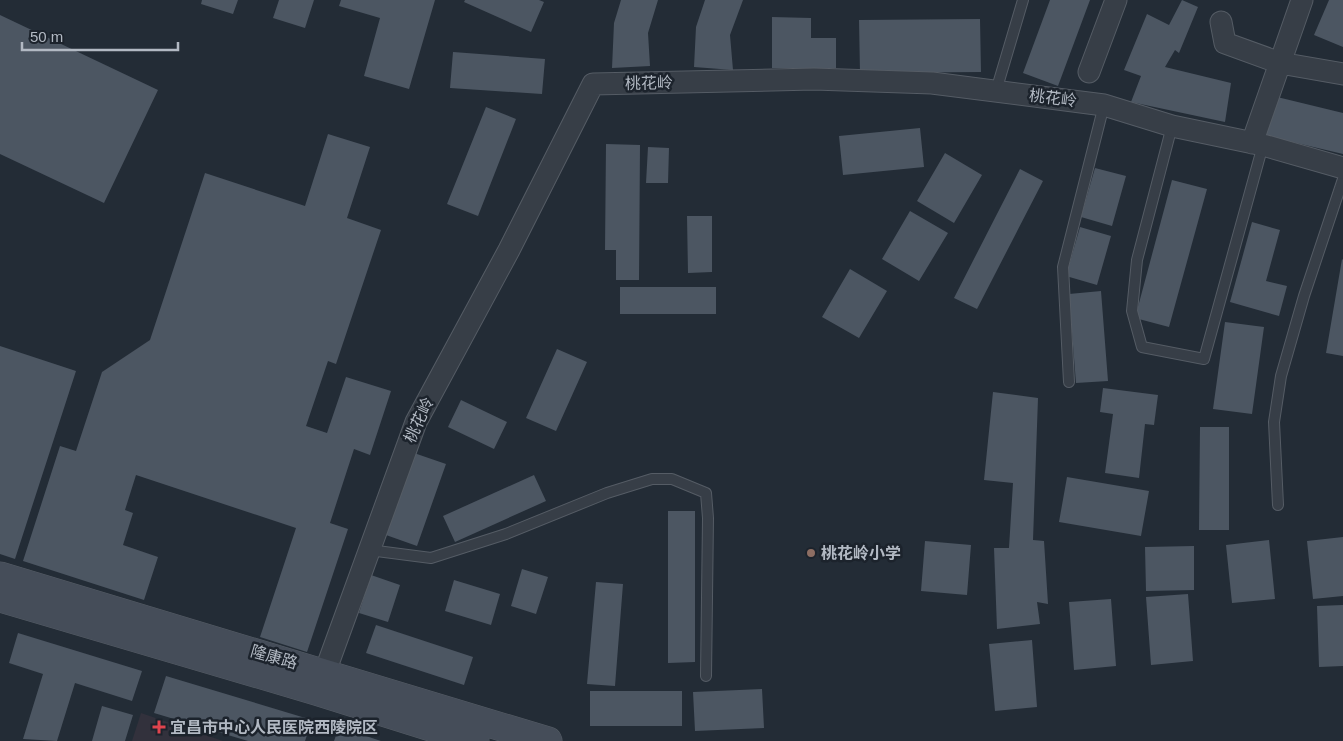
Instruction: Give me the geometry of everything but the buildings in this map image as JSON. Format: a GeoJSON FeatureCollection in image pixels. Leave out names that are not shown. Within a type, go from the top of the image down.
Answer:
{"type":"FeatureCollection","features":[{"type":"Feature","properties":{"kind":"main road","name":"隆康路"},"geometry":{"type":"LineString","coordinates":[[0,576],[548,741]]}},
{"type":"Feature","properties":{"kind":"main road","name":"隆康路"},"geometry":{"type":"LineString","coordinates":[[0,598],[316,691],[475,741]]}},
{"type":"Feature","properties":{"kind":"street"},"geometry":{"type":"LineString","coordinates":[[1089,72],[1116,0]]}},
{"type":"Feature","properties":{"kind":"street"},"geometry":{"type":"LineString","coordinates":[[1258,144],[1280,63],[1302,0]]}},
{"type":"Feature","properties":{"kind":"street"},"geometry":{"type":"LineString","coordinates":[[1221,22],[1225,43],[1280,63],[1343,74]]}},
{"type":"Feature","properties":{"kind":"street","name":"桃花岭"},"geometry":{"type":"LineString","coordinates":[[324,672],[416,422],[509,250],[593,84],[814,79],[932,83],[1104,105],[1172,126],[1258,144],[1343,168]]}},
{"type":"Feature","properties":{"kind":"lane"},"geometry":{"type":"LineString","coordinates":[[996,91],[1023,0]]}},
{"type":"Feature","properties":{"kind":"lane"},"geometry":{"type":"LineString","coordinates":[[1069,382],[1063,267],[1104,105]]}},
{"type":"Feature","properties":{"kind":"lane"},"geometry":{"type":"LineString","coordinates":[[1172,126],[1136,260],[1132,311],[1142,347],[1204,359],[1258,144]]}},
{"type":"Feature","properties":{"kind":"lane"},"geometry":{"type":"LineString","coordinates":[[1278,505],[1274,422],[1281,376],[1304,296],[1343,179]]}},
{"type":"Feature","properties":{"kind":"lane"},"geometry":{"type":"LineString","coordinates":[[369,550],[432,558],[506,534],[608,493],[652,479],[672,479],[689,485],[706,493],[708,518],[706,676]]}},
{"type":"Feature","properties":{"kind":"shaded area","name":"宜昌市中心人民医院西陵院区"},"geometry":{"type":"Polygon","coordinates":[[[141,713],[223,741],[132,741],[141,713]]]}},
{"type":"Feature","properties":{"kind":"place","name":"桃花岭小学"},"geometry":{"type":"Point","coordinates":[811,553]}},
{"type":"Feature","properties":{"kind":"place","name":"宜昌市中心人民医院西陵院区"},"geometry":{"type":"Point","coordinates":[159,727]}}]}
